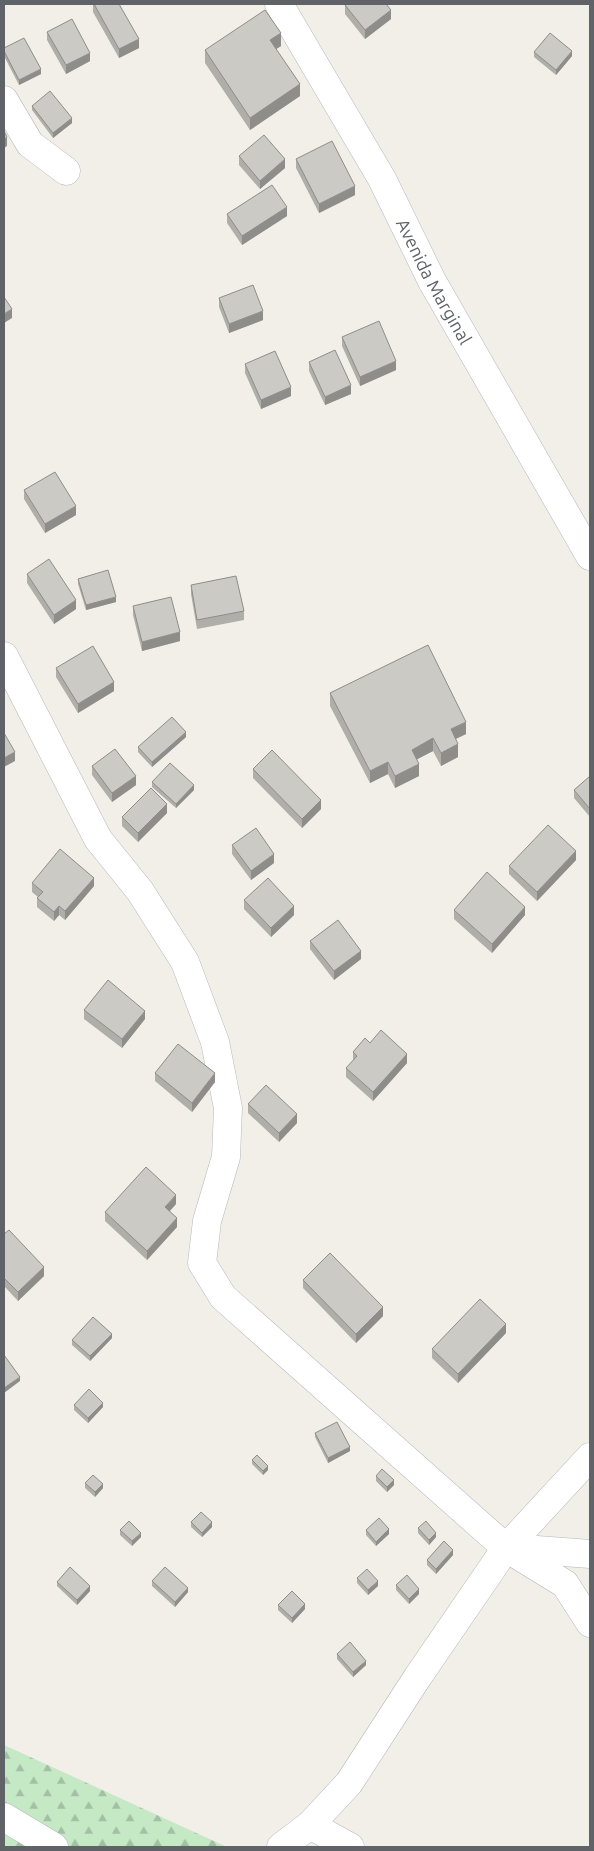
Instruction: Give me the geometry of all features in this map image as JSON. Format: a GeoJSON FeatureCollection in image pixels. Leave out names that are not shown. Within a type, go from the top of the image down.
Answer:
{"type":"FeatureCollection","features":[{"type":"Feature","properties":{"kind":"street","name":"Avenida Marginal"},"geometry":{"type":"LineString","coordinates":[[279,4],[382,179],[432,282],[590,556]]}},
{"type":"Feature","properties":{"kind":"street"},"geometry":{"type":"LineString","coordinates":[[4,100],[30,144],[66,171]]}},
{"type":"Feature","properties":{"kind":"street"},"geometry":{"type":"LineString","coordinates":[[4,656],[98,839],[140,891],[185,962],[215,1042],[228,1108],[226,1157],[206,1221],[202,1263],[223,1297],[506,1548],[565,1584],[590,1623]]}},
{"type":"Feature","properties":{"kind":"street"},"geometry":{"type":"LineString","coordinates":[[281,1847],[310,1825],[349,1783],[417,1678],[506,1548],[590,1457]]}},
{"type":"Feature","properties":{"kind":"street"},"geometry":{"type":"LineString","coordinates":[[506,1548],[590,1554]]}},
{"type":"Feature","properties":{"kind":"street"},"geometry":{"type":"LineString","coordinates":[[4,1817],[54,1847]]}},
{"type":"Feature","properties":{"kind":"street"},"geometry":{"type":"LineString","coordinates":[[310,1825],[350,1847]]}},
{"type":"Feature","properties":{"kind":"green space"},"geometry":{"type":"Polygon","coordinates":[[[4,1745],[227,1847],[4,1847],[4,1745]]]}},
{"type":"Feature","properties":{"kind":"building"},"geometry":{"type":"Polygon","coordinates":[[[94,4],[119,4],[139,39],[119,49],[94,4]]]}},
{"type":"Feature","properties":{"kind":"building"},"geometry":{"type":"Polygon","coordinates":[[[386,4],[391,10],[365,30],[345,5],[386,4]]]}},
{"type":"Feature","properties":{"kind":"building"},"geometry":{"type":"Polygon","coordinates":[[[265,10],[281,33],[270,40],[300,84],[250,118],[205,50],[265,10]]]}},
{"type":"Feature","properties":{"kind":"building"},"geometry":{"type":"Polygon","coordinates":[[[72,19],[90,53],[66,65],[47,32],[72,19]]]}},
{"type":"Feature","properties":{"kind":"building"},"geometry":{"type":"Polygon","coordinates":[[[550,33],[572,51],[556,70],[534,52],[550,33]]]}},
{"type":"Feature","properties":{"kind":"building"},"geometry":{"type":"Polygon","coordinates":[[[24,38],[41,69],[19,80],[4,48],[24,38]]]}},
{"type":"Feature","properties":{"kind":"building"},"geometry":{"type":"Polygon","coordinates":[[[50,91],[72,118],[53,133],[32,106],[50,91]]]}},
{"type":"Feature","properties":{"kind":"building"},"geometry":{"type":"Polygon","coordinates":[[[264,135],[285,159],[260,181],[239,156],[264,135]]]}},
{"type":"Feature","properties":{"kind":"building"},"geometry":{"type":"Polygon","coordinates":[[[332,141],[355,186],[319,204],[296,159],[332,141]]]}},
{"type":"Feature","properties":{"kind":"building"},"geometry":{"type":"Polygon","coordinates":[[[272,185],[287,207],[242,236],[227,214],[272,185]]]}},
{"type":"Feature","properties":{"kind":"building"},"geometry":{"type":"Polygon","coordinates":[[[253,285],[263,311],[229,324],[219,298],[253,285]]]}},
{"type":"Feature","properties":{"kind":"building"},"geometry":{"type":"Polygon","coordinates":[[[4,297],[12,309],[4,314],[4,297]]]}},
{"type":"Feature","properties":{"kind":"building"},"geometry":{"type":"Polygon","coordinates":[[[379,321],[396,361],[360,377],[342,337],[379,321]]]}},
{"type":"Feature","properties":{"kind":"building"},"geometry":{"type":"Polygon","coordinates":[[[335,350],[351,385],[325,397],[309,362],[335,350]]]}},
{"type":"Feature","properties":{"kind":"building"},"geometry":{"type":"Polygon","coordinates":[[[275,351],[291,387],[261,400],[245,364],[275,351]]]}},
{"type":"Feature","properties":{"kind":"building"},"geometry":{"type":"Polygon","coordinates":[[[55,472],[76,506],[45,524],[24,490],[55,472]]]}},
{"type":"Feature","properties":{"kind":"building"},"geometry":{"type":"Polygon","coordinates":[[[49,559],[76,600],[54,615],[27,574],[49,559]]]}},
{"type":"Feature","properties":{"kind":"building"},"geometry":{"type":"Polygon","coordinates":[[[108,570],[116,597],[86,605],[78,579],[108,570]]]}},
{"type":"Feature","properties":{"kind":"building"},"geometry":{"type":"Polygon","coordinates":[[[236,576],[244,611],[197,620],[191,585],[236,576]]]}},
{"type":"Feature","properties":{"kind":"building"},"geometry":{"type":"Polygon","coordinates":[[[171,597],[180,632],[142,642],[133,606],[171,597]]]}},
{"type":"Feature","properties":{"kind":"building"},"geometry":{"type":"Polygon","coordinates":[[[428,645],[466,722],[451,729],[458,744],[441,753],[433,738],[412,750],[419,764],[395,776],[388,762],[370,771],[330,693],[428,645]]]}},
{"type":"Feature","properties":{"kind":"building"},"geometry":{"type":"Polygon","coordinates":[[[93,646],[114,682],[78,704],[56,668],[93,646]]]}},
{"type":"Feature","properties":{"kind":"building"},"geometry":{"type":"Polygon","coordinates":[[[172,717],[186,732],[152,762],[138,747],[172,717]]]}},
{"type":"Feature","properties":{"kind":"building"},"geometry":{"type":"Polygon","coordinates":[[[4,733],[15,752],[4,758],[4,733]]]}},
{"type":"Feature","properties":{"kind":"building"},"geometry":{"type":"Polygon","coordinates":[[[115,749],[136,776],[112,793],[92,766],[115,749]]]}},
{"type":"Feature","properties":{"kind":"building"},"geometry":{"type":"Polygon","coordinates":[[[272,750],[321,800],[302,819],[253,769],[272,750]]]}},
{"type":"Feature","properties":{"kind":"building"},"geometry":{"type":"Polygon","coordinates":[[[170,763],[194,785],[176,804],[152,782],[170,763]]]}},
{"type":"Feature","properties":{"kind":"building"},"geometry":{"type":"Polygon","coordinates":[[[590,776],[590,809],[574,790],[590,776]]]}},
{"type":"Feature","properties":{"kind":"building"},"geometry":{"type":"Polygon","coordinates":[[[151,788],[167,804],[138,833],[122,817],[151,788]]]}},
{"type":"Feature","properties":{"kind":"building"},"geometry":{"type":"Polygon","coordinates":[[[548,825],[576,851],[537,892],[509,866],[548,825]]]}},
{"type":"Feature","properties":{"kind":"building"},"geometry":{"type":"Polygon","coordinates":[[[256,828],[274,854],[251,871],[232,845],[256,828]]]}},
{"type":"Feature","properties":{"kind":"building"},"geometry":{"type":"Polygon","coordinates":[[[60,849],[94,878],[65,911],[59,906],[54,912],[37,898],[43,892],[32,883],[60,849]]]}},
{"type":"Feature","properties":{"kind":"building"},"geometry":{"type":"Polygon","coordinates":[[[487,872],[525,907],[492,944],[454,910],[487,872]]]}},
{"type":"Feature","properties":{"kind":"building"},"geometry":{"type":"Polygon","coordinates":[[[268,878],[294,906],[271,928],[244,900],[268,878]]]}},
{"type":"Feature","properties":{"kind":"building"},"geometry":{"type":"Polygon","coordinates":[[[338,920],[361,951],[334,971],[310,941],[338,920]]]}},
{"type":"Feature","properties":{"kind":"building"},"geometry":{"type":"Polygon","coordinates":[[[108,980],[145,1011],[122,1039],[84,1010],[108,980]]]}},
{"type":"Feature","properties":{"kind":"building"},"geometry":{"type":"Polygon","coordinates":[[[381,1030],[407,1054],[373,1092],[346,1068],[357,1056],[353,1052],[365,1038],[370,1043],[381,1030]]]}},
{"type":"Feature","properties":{"kind":"building"},"geometry":{"type":"Polygon","coordinates":[[[178,1044],[215,1073],[192,1103],[155,1073],[178,1044]]]}},
{"type":"Feature","properties":{"kind":"building"},"geometry":{"type":"Polygon","coordinates":[[[266,1085],[297,1114],[279,1133],[248,1104],[266,1085]]]}},
{"type":"Feature","properties":{"kind":"building"},"geometry":{"type":"Polygon","coordinates":[[[146,1167],[176,1195],[165,1207],[177,1218],[147,1251],[105,1212],[146,1167]]]}},
{"type":"Feature","properties":{"kind":"building"},"geometry":{"type":"Polygon","coordinates":[[[9,1230],[44,1267],[18,1292],[4,1278],[4,1234],[9,1230]]]}},
{"type":"Feature","properties":{"kind":"building"},"geometry":{"type":"Polygon","coordinates":[[[330,1253],[383,1307],[356,1334],[303,1280],[330,1253]]]}},
{"type":"Feature","properties":{"kind":"building"},"geometry":{"type":"Polygon","coordinates":[[[480,1299],[506,1324],[458,1374],[432,1349],[480,1299]]]}},
{"type":"Feature","properties":{"kind":"building"},"geometry":{"type":"Polygon","coordinates":[[[93,1317],[112,1334],[90,1356],[72,1340],[93,1317]]]}},
{"type":"Feature","properties":{"kind":"building"},"geometry":{"type":"Polygon","coordinates":[[[4,1355],[20,1377],[4,1388],[4,1355]]]}},
{"type":"Feature","properties":{"kind":"building"},"geometry":{"type":"Polygon","coordinates":[[[89,1389],[103,1403],[88,1418],[74,1405],[89,1389]]]}},
{"type":"Feature","properties":{"kind":"building"},"geometry":{"type":"Polygon","coordinates":[[[337,1422],[350,1447],[328,1458],[315,1433],[337,1422]]]}},
{"type":"Feature","properties":{"kind":"building"},"geometry":{"type":"Polygon","coordinates":[[[257,1455],[268,1466],[263,1471],[252,1460],[257,1455]]]}},
{"type":"Feature","properties":{"kind":"building"},"geometry":{"type":"Polygon","coordinates":[[[382,1469],[394,1480],[387,1487],[376,1476],[382,1469]]]}},
{"type":"Feature","properties":{"kind":"building"},"geometry":{"type":"Polygon","coordinates":[[[93,1475],[103,1484],[95,1492],[85,1483],[93,1475]]]}},
{"type":"Feature","properties":{"kind":"building"},"geometry":{"type":"Polygon","coordinates":[[[201,1512],[212,1522],[202,1533],[191,1522],[201,1512]]]}},
{"type":"Feature","properties":{"kind":"building"},"geometry":{"type":"Polygon","coordinates":[[[379,1518],[389,1529],[376,1542],[366,1530],[379,1518]]]}},
{"type":"Feature","properties":{"kind":"building"},"geometry":{"type":"Polygon","coordinates":[[[129,1521],[141,1533],[132,1541],[120,1530],[129,1521]]]}},
{"type":"Feature","properties":{"kind":"building"},"geometry":{"type":"Polygon","coordinates":[[[426,1521],[436,1533],[429,1540],[418,1528],[426,1521]]]}},
{"type":"Feature","properties":{"kind":"building"},"geometry":{"type":"Polygon","coordinates":[[[444,1541],[453,1550],[436,1569],[427,1560],[444,1541]]]}},
{"type":"Feature","properties":{"kind":"building"},"geometry":{"type":"Polygon","coordinates":[[[70,1567],[90,1586],[77,1600],[57,1582],[70,1567]]]}},
{"type":"Feature","properties":{"kind":"building"},"geometry":{"type":"Polygon","coordinates":[[[165,1567],[188,1588],[175,1602],[152,1581],[165,1567]]]}},
{"type":"Feature","properties":{"kind":"building"},"geometry":{"type":"Polygon","coordinates":[[[367,1569],[378,1581],[368,1590],[357,1578],[367,1569]]]}},
{"type":"Feature","properties":{"kind":"building"},"geometry":{"type":"Polygon","coordinates":[[[407,1575],[419,1589],[409,1599],[396,1585],[407,1575]]]}},
{"type":"Feature","properties":{"kind":"building"},"geometry":{"type":"Polygon","coordinates":[[[292,1591],[305,1604],[292,1618],[278,1605],[292,1591]]]}},
{"type":"Feature","properties":{"kind":"building"},"geometry":{"type":"Polygon","coordinates":[[[350,1642],[366,1661],[353,1672],[337,1654],[350,1642]]]}}]}
